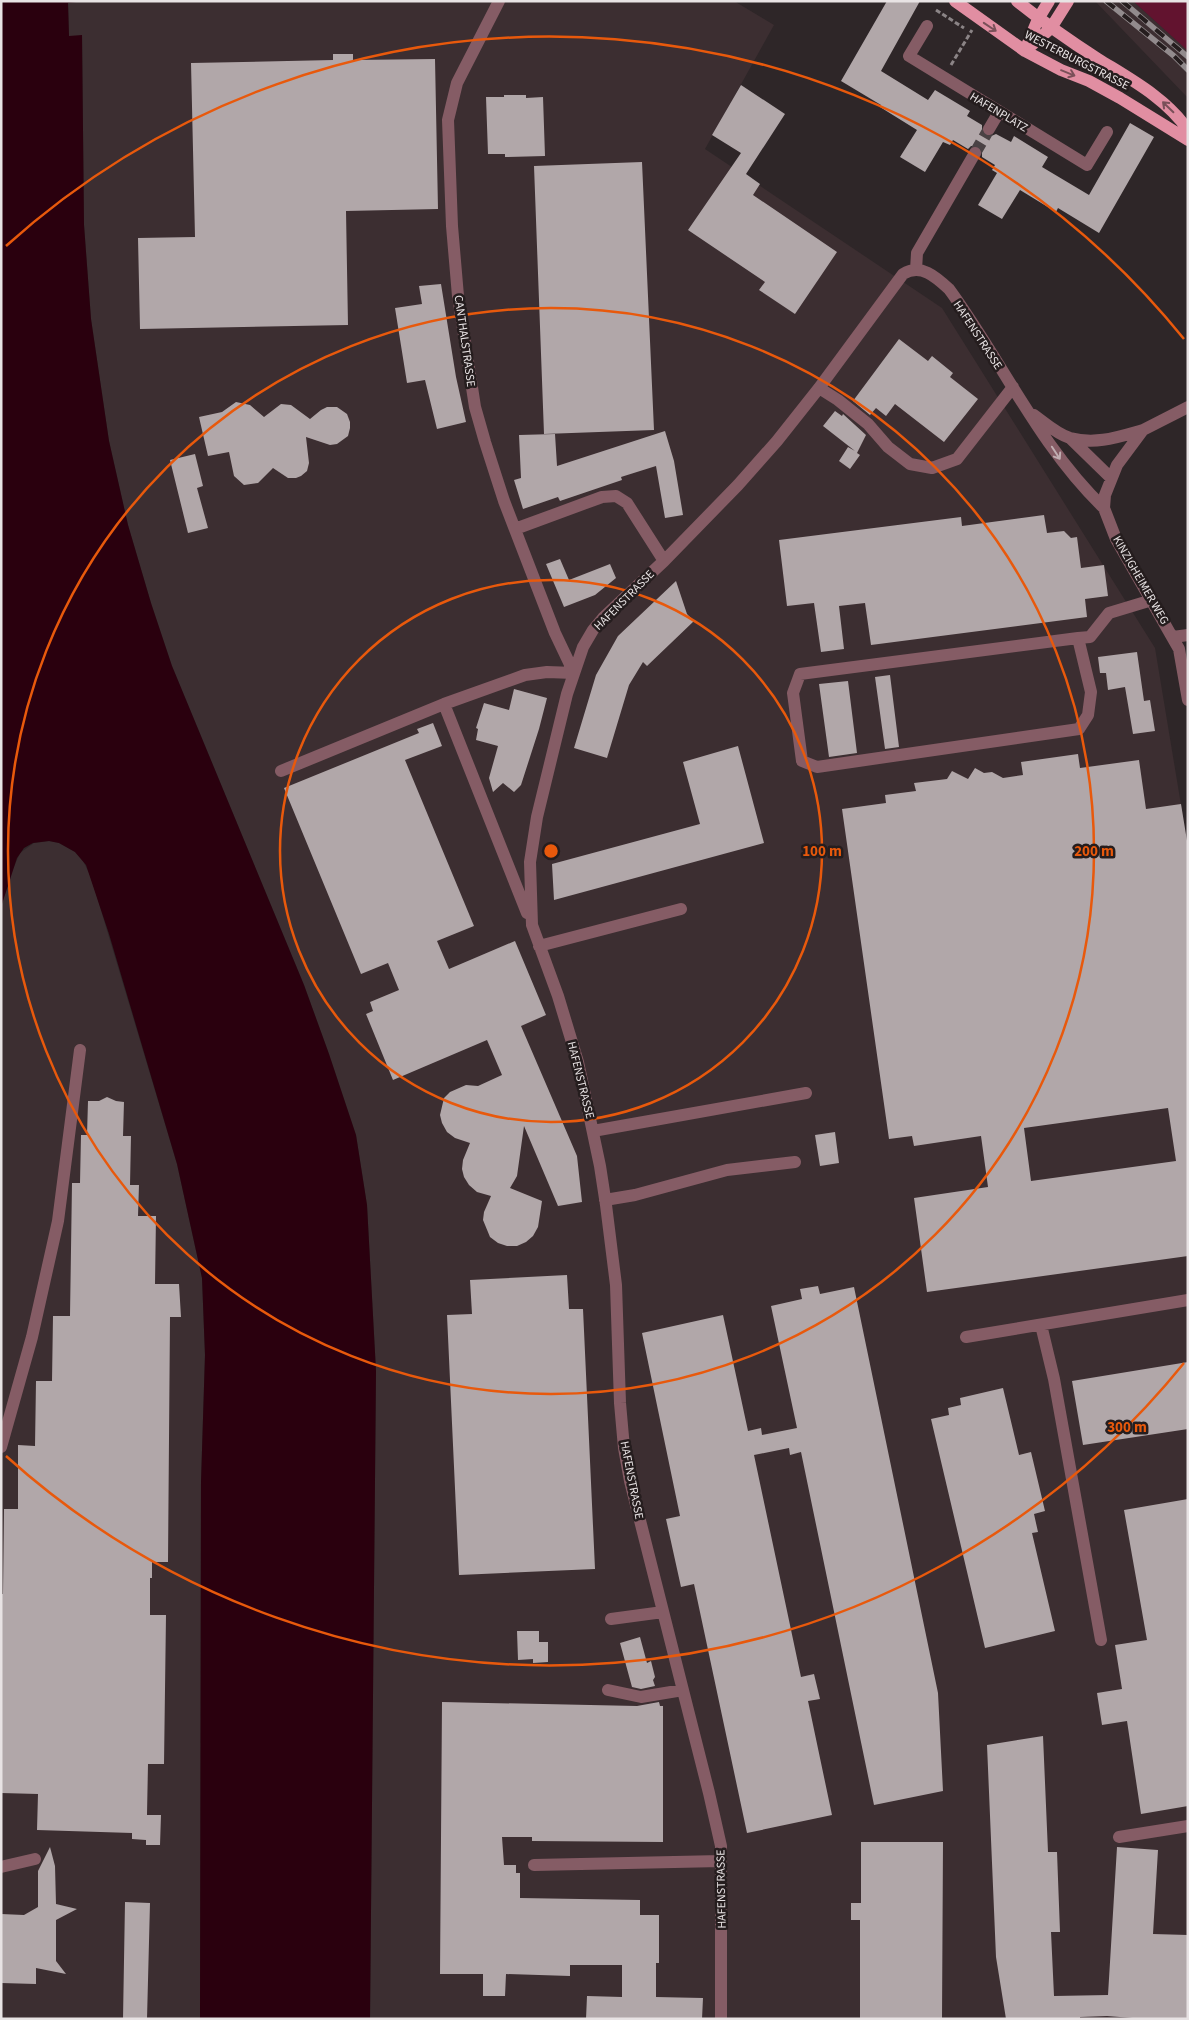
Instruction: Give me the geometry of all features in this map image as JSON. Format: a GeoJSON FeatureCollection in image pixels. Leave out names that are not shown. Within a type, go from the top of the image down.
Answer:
{"type":"FeatureCollection","features":[{"type":"Feature","properties":{"kind":"main road","name":"WESTERBURGSTRASSE"},"geometry":{"type":"LineString","coordinates":[[955,1],[1025,51],[1061,70],[1089,81],[1188,140]]}},
{"type":"Feature","properties":{"kind":"main road","name":"WESTERBURGSTRASSE"},"geometry":{"type":"LineString","coordinates":[[1017,1],[1051,28],[1158,98],[1188,130]]}},
{"type":"Feature","properties":{"kind":"main road"},"geometry":{"type":"LineString","coordinates":[[1025,51],[1038,18],[1050,1]]}},
{"type":"Feature","properties":{"kind":"main road"},"geometry":{"type":"LineString","coordinates":[[1025,51],[1051,28],[1068,1]]}},
{"type":"Feature","properties":{"kind":"street","name":"CANTHALSTRASSE"},"geometry":{"type":"LineString","coordinates":[[499,1],[457,83],[448,120],[455,261],[475,407],[485,442],[515,529],[555,632],[574,674]]}},
{"type":"Feature","properties":{"kind":"street","name":"HAFENPLATZ"},"geometry":{"type":"LineString","coordinates":[[926,26],[908,56],[1087,165],[1107,132]]}},
{"type":"Feature","properties":{"kind":"street"},"geometry":{"type":"LineString","coordinates":[[989,129],[999,112]]}},
{"type":"Feature","properties":{"kind":"street"},"geometry":{"type":"LineString","coordinates":[[916,270],[917,254],[974,153]]}},
{"type":"Feature","properties":{"kind":"street","name":"HAFENSTRASSE"},"geometry":{"type":"LineString","coordinates":[[720,2019],[720,1846],[709,1793],[630,1481],[624,1448],[620,1403],[616,1285],[605,1200],[593,1131],[578,1062],[558,996],[532,925],[529,887],[533,838],[564,704],[584,647],[603,618],[738,485],[777,441],[819,388],[903,274],[909,270],[929,273],[949,289],[1062,462],[1088,493],[1104,508]]}},
{"type":"Feature","properties":{"kind":"street"},"geometry":{"type":"LineString","coordinates":[[819,388],[838,400],[868,424],[888,447],[910,464],[932,468],[956,459],[1013,387]]}},
{"type":"Feature","properties":{"kind":"street"},"geometry":{"type":"LineString","coordinates":[[1104,508],[1105,495],[1117,465],[1143,430],[1188,407]]}},
{"type":"Feature","properties":{"kind":"street","name":"HAFENSTRASSE"},"geometry":{"type":"LineString","coordinates":[[1029,412],[1069,438],[1111,478]]}},
{"type":"Feature","properties":{"kind":"street","name":"HAFENSTRASSE"},"geometry":{"type":"LineString","coordinates":[[1069,438],[1104,441],[1143,430]]}},
{"type":"Feature","properties":{"kind":"street"},"geometry":{"type":"LineString","coordinates":[[515,529],[602,497],[616,496],[627,503],[664,560]]}},
{"type":"Feature","properties":{"kind":"street","name":"KINZIGHEIMER WEG"},"geometry":{"type":"LineString","coordinates":[[1104,508],[1116,538],[1179,649],[1188,700]]}},
{"type":"Feature","properties":{"kind":"street"},"geometry":{"type":"LineString","coordinates":[[1078,638],[1090,692],[1088,715],[1079,729],[817,767],[802,760],[793,693],[800,674],[1078,638],[1090,637],[1109,613],[1152,600]]}},
{"type":"Feature","properties":{"kind":"street"},"geometry":{"type":"LineString","coordinates":[[1173,637],[1188,635]]}},
{"type":"Feature","properties":{"kind":"street"},"geometry":{"type":"LineString","coordinates":[[281,771],[444,704],[525,674],[547,672],[574,674]]}},
{"type":"Feature","properties":{"kind":"street"},"geometry":{"type":"LineString","coordinates":[[444,704],[532,925]]}},
{"type":"Feature","properties":{"kind":"street"},"geometry":{"type":"LineString","coordinates":[[539,946],[681,909]]}},
{"type":"Feature","properties":{"kind":"street"},"geometry":{"type":"LineString","coordinates":[[1,1447],[32,1337],[58,1220],[80,1050]]}},
{"type":"Feature","properties":{"kind":"street"},"geometry":{"type":"LineString","coordinates":[[593,1131],[806,1093]]}},
{"type":"Feature","properties":{"kind":"street"},"geometry":{"type":"LineString","coordinates":[[605,1200],[635,1196],[727,1170],[795,1162]]}},
{"type":"Feature","properties":{"kind":"street"},"geometry":{"type":"LineString","coordinates":[[966,1337],[1188,1300]]}},
{"type":"Feature","properties":{"kind":"street"},"geometry":{"type":"LineString","coordinates":[[1041,1324],[1054,1379],[1101,1640]]}},
{"type":"Feature","properties":{"kind":"street"},"geometry":{"type":"LineString","coordinates":[[610,1619],[663,1612]]}},
{"type":"Feature","properties":{"kind":"street"},"geometry":{"type":"LineString","coordinates":[[608,1690],[641,1696],[683,1690]]}},
{"type":"Feature","properties":{"kind":"street"},"geometry":{"type":"LineString","coordinates":[[1119,1837],[1188,1826]]}},
{"type":"Feature","properties":{"kind":"street"},"geometry":{"type":"LineString","coordinates":[[1,1867],[35,1858]]}},
{"type":"Feature","properties":{"kind":"street"},"geometry":{"type":"LineString","coordinates":[[534,1865],[721,1861]]}},
{"type":"Feature","properties":{"kind":"path"},"geometry":{"type":"LineString","coordinates":[[936,10],[971,32]]}},
{"type":"Feature","properties":{"kind":"path"},"geometry":{"type":"LineString","coordinates":[[959,70],[950,65],[974,27]]}},
{"type":"Feature","properties":{"kind":"shaded area"},"geometry":{"type":"Polygon","coordinates":[[[1,1],[84,1],[68,3],[69,36],[82,35],[84,225],[91,319],[109,441],[128,525],[172,666],[304,985],[356,1135],[367,1205],[376,1371],[370,2019],[200,2019],[201,1482],[205,1355],[202,1278],[177,1164],[109,934],[86,865],[75,852],[59,843],[49,841],[33,843],[24,848],[17,858],[1,907],[1,1]]]}},
{"type":"Feature","properties":{"kind":"shaded area"},"geometry":{"type":"Polygon","coordinates":[[[734,1],[774,25],[705,149],[942,308],[1155,648],[1188,847],[1188,2019],[370,2019],[376,1371],[367,1205],[356,1135],[329,1054],[304,985],[172,666],[128,525],[109,441],[91,319],[84,225],[82,36],[69,36],[68,2],[734,1]]]}},
{"type":"Feature","properties":{"kind":"shaded area"},"geometry":{"type":"Polygon","coordinates":[[[1095,1],[1133,1],[1188,51],[1188,98],[1095,1]]]}},
{"type":"Feature","properties":{"kind":"shaded area"},"geometry":{"type":"Polygon","coordinates":[[[1133,1],[1188,2],[1188,51],[1133,1]]]}},
{"type":"Feature","properties":{"kind":"shaded area"},"geometry":{"type":"Polygon","coordinates":[[[49,841],[59,843],[75,852],[83,861],[91,877],[177,1164],[202,1278],[205,1355],[201,1482],[200,2019],[1,2019],[1,907],[12,871],[20,853],[34,843],[49,841]]]}},
{"type":"Feature","properties":{"kind":"building"},"geometry":{"type":"Polygon","coordinates":[[[887,1],[920,1],[881,71],[928,100],[935,90],[970,111],[967,116],[982,125],[982,133],[985,136],[989,137],[996,134],[1011,142],[1014,136],[1048,157],[1042,167],[1089,195],[1130,123],[1154,137],[1099,233],[1058,208],[1056,212],[1020,190],[1002,219],[978,205],[997,173],[992,170],[995,165],[982,157],[982,149],[979,146],[971,146],[968,149],[953,140],[950,145],[943,142],[925,172],[900,157],[917,130],[880,107],[881,105],[841,81],[887,1]]]}},
{"type":"Feature","properties":{"kind":"building"},"geometry":{"type":"Polygon","coordinates":[[[333,54],[353,54],[353,60],[435,59],[438,209],[346,211],[348,325],[140,329],[138,238],[195,237],[191,63],[333,60],[333,54]]]}},
{"type":"Feature","properties":{"kind":"building"},"geometry":{"type":"Polygon","coordinates":[[[741,85],[785,114],[746,174],[760,184],[753,195],[837,252],[795,314],[759,290],[765,282],[688,230],[741,153],[712,135],[741,85]]]}},
{"type":"Feature","properties":{"kind":"building"},"geometry":{"type":"Polygon","coordinates":[[[504,95],[526,95],[526,98],[543,97],[545,156],[505,157],[505,154],[488,154],[486,97],[504,97],[504,95]]]}},
{"type":"Feature","properties":{"kind":"building"},"geometry":{"type":"Polygon","coordinates":[[[642,162],[654,430],[544,434],[534,166],[642,162]]]}},
{"type":"Feature","properties":{"kind":"building"},"geometry":{"type":"Polygon","coordinates":[[[441,284],[456,377],[466,422],[437,429],[425,380],[407,383],[395,308],[422,304],[419,286],[441,284]]]}},
{"type":"Feature","properties":{"kind":"building"},"geometry":{"type":"Polygon","coordinates":[[[899,339],[928,361],[932,356],[953,373],[950,377],[978,399],[944,442],[895,404],[886,416],[876,408],[870,415],[853,401],[899,339]]]}},
{"type":"Feature","properties":{"kind":"building"},"geometry":{"type":"Polygon","coordinates":[[[236,402],[250,405],[264,417],[281,404],[291,405],[310,419],[327,407],[337,407],[347,414],[350,422],[348,436],[337,444],[330,445],[306,437],[309,463],[307,471],[301,476],[288,478],[273,468],[258,483],[244,485],[234,476],[229,452],[208,456],[199,417],[222,412],[236,402]]]}},
{"type":"Feature","properties":{"kind":"building"},"geometry":{"type":"Polygon","coordinates":[[[835,411],[842,416],[843,414],[866,435],[857,453],[860,455],[850,469],[839,461],[848,447],[855,451],[823,426],[835,411]]]}},
{"type":"Feature","properties":{"kind":"building"},"geometry":{"type":"Polygon","coordinates":[[[665,431],[674,461],[683,515],[665,518],[656,466],[621,477],[622,480],[560,501],[558,497],[523,509],[514,480],[521,478],[519,435],[555,434],[557,466],[665,431]]]}},
{"type":"Feature","properties":{"kind":"building"},"geometry":{"type":"Polygon","coordinates":[[[195,454],[203,486],[197,488],[208,528],[188,533],[170,460],[195,454]]]}},
{"type":"Feature","properties":{"kind":"building"},"geometry":{"type":"Polygon","coordinates":[[[1044,515],[1047,533],[1064,531],[1071,538],[1077,537],[1081,568],[1104,565],[1108,596],[1085,599],[1087,617],[871,645],[865,603],[839,606],[844,649],[821,652],[814,603],[787,606],[779,540],[961,517],[962,526],[1044,515]]]}},
{"type":"Feature","properties":{"kind":"building"},"geometry":{"type":"Polygon","coordinates":[[[560,559],[569,580],[610,564],[616,578],[595,595],[564,607],[546,564],[560,559]]]}},
{"type":"Feature","properties":{"kind":"building"},"geometry":{"type":"Polygon","coordinates":[[[676,581],[687,614],[694,621],[647,666],[643,662],[629,685],[607,758],[574,748],[596,675],[618,636],[676,581]]]}},
{"type":"Feature","properties":{"kind":"building"},"geometry":{"type":"Polygon","coordinates":[[[1137,652],[1144,701],[1150,700],[1155,731],[1133,734],[1125,687],[1108,690],[1106,673],[1100,673],[1098,657],[1137,652]]]}},
{"type":"Feature","properties":{"kind":"building"},"geometry":{"type":"Polygon","coordinates":[[[890,675],[899,747],[885,749],[875,677],[890,675]]]}},
{"type":"Feature","properties":{"kind":"building"},"geometry":{"type":"Polygon","coordinates":[[[848,681],[857,753],[829,757],[819,684],[848,681]]]}},
{"type":"Feature","properties":{"kind":"building"},"geometry":{"type":"Polygon","coordinates":[[[514,689],[547,698],[521,785],[514,792],[503,783],[493,792],[489,778],[498,746],[476,740],[478,729],[476,728],[484,703],[509,710],[514,689]]]}},
{"type":"Feature","properties":{"kind":"building"},"geometry":{"type":"Polygon","coordinates":[[[433,723],[442,746],[405,760],[474,926],[437,941],[449,969],[515,941],[546,1015],[521,1026],[577,1156],[582,1202],[558,1206],[524,1126],[517,1176],[510,1188],[542,1201],[538,1227],[533,1236],[517,1246],[507,1246],[498,1243],[490,1237],[483,1220],[484,1212],[491,1196],[477,1192],[469,1185],[462,1169],[463,1160],[470,1143],[455,1138],[447,1132],[440,1115],[444,1098],[450,1092],[466,1085],[478,1086],[502,1075],[487,1040],[393,1080],[366,1014],[373,1011],[370,1002],[399,990],[388,963],[361,974],[284,788],[419,733],[417,729],[433,723]]]}},
{"type":"Feature","properties":{"kind":"building"},"geometry":{"type":"Polygon","coordinates":[[[738,746],[764,843],[554,900],[552,864],[700,824],[683,762],[738,746]]]}},
{"type":"Feature","properties":{"kind":"building"},"geometry":{"type":"Polygon","coordinates":[[[1078,754],[1080,768],[1139,760],[1146,809],[1181,804],[1188,847],[1188,1256],[927,1292],[914,1198],[988,1187],[981,1136],[914,1146],[912,1136],[889,1139],[842,809],[886,803],[885,795],[916,791],[914,783],[947,779],[952,771],[968,779],[975,768],[984,773],[992,772],[1003,778],[1023,775],[1021,762],[1078,754]],[[1168,1108],[1024,1128],[1031,1181],[1176,1161],[1168,1108]]]}},
{"type":"Feature","properties":{"kind":"building"},"geometry":{"type":"Polygon","coordinates":[[[107,1097],[124,1102],[123,1136],[131,1136],[130,1185],[139,1185],[138,1216],[156,1216],[155,1284],[179,1284],[181,1317],[170,1317],[168,1562],[152,1562],[152,1578],[150,1578],[150,1615],[166,1615],[164,1764],[148,1764],[147,1815],[161,1815],[160,1845],[146,1845],[146,1840],[132,1839],[132,1833],[37,1830],[38,1794],[1,1793],[1,1594],[3,1594],[4,1509],[18,1509],[18,1445],[35,1446],[36,1381],[52,1381],[53,1316],[70,1316],[72,1183],[80,1183],[81,1135],[87,1135],[88,1101],[99,1101],[107,1097]]]}},
{"type":"Feature","properties":{"kind":"building"},"geometry":{"type":"Polygon","coordinates":[[[835,1132],[839,1163],[820,1166],[815,1135],[835,1132]]]}},
{"type":"Feature","properties":{"kind":"building"},"geometry":{"type":"Polygon","coordinates":[[[567,1275],[569,1309],[583,1309],[595,1569],[459,1575],[447,1315],[472,1314],[470,1280],[567,1275]]]}},
{"type":"Feature","properties":{"kind":"building"},"geometry":{"type":"Polygon","coordinates":[[[818,1286],[820,1294],[854,1287],[938,1693],[943,1791],[874,1805],[801,1452],[790,1455],[789,1448],[754,1455],[801,1677],[814,1674],[820,1699],[808,1701],[832,1815],[747,1833],[694,1584],[681,1587],[666,1519],[680,1516],[642,1333],[723,1315],[748,1431],[761,1428],[762,1435],[797,1428],[771,1306],[802,1299],[800,1289],[818,1286]]]}},
{"type":"Feature","properties":{"kind":"building"},"geometry":{"type":"Polygon","coordinates":[[[1188,1362],[1188,1429],[1083,1445],[1072,1381],[1188,1362]]]}},
{"type":"Feature","properties":{"kind":"building"},"geometry":{"type":"Polygon","coordinates":[[[1003,1388],[1019,1455],[1031,1452],[1045,1511],[1034,1514],[1038,1532],[1032,1533],[1055,1631],[985,1648],[931,1419],[949,1415],[948,1408],[961,1405],[960,1398],[1003,1388]]]}},
{"type":"Feature","properties":{"kind":"building"},"geometry":{"type":"Polygon","coordinates":[[[1188,1499],[1188,1806],[1141,1814],[1127,1721],[1102,1725],[1097,1693],[1122,1689],[1115,1645],[1147,1640],[1124,1510],[1188,1499]]]}},
{"type":"Feature","properties":{"kind":"building"},"geometry":{"type":"Polygon","coordinates":[[[517,1631],[539,1631],[539,1642],[548,1642],[548,1662],[533,1663],[533,1659],[518,1660],[517,1631]]]}},
{"type":"Feature","properties":{"kind":"building"},"geometry":{"type":"Polygon","coordinates":[[[640,1637],[647,1663],[651,1661],[655,1677],[653,1680],[655,1686],[641,1689],[632,1687],[620,1643],[640,1637]]]}},
{"type":"Feature","properties":{"kind":"building"},"geometry":{"type":"Polygon","coordinates":[[[442,1702],[637,1706],[659,1702],[660,1706],[663,1706],[663,1842],[532,1841],[532,1837],[502,1837],[504,1865],[516,1865],[516,1873],[520,1873],[520,1898],[640,1900],[640,1915],[659,1915],[659,1963],[656,1963],[656,1997],[703,1998],[702,2019],[586,2019],[587,1996],[622,1997],[622,1965],[570,1965],[570,1976],[506,1974],[505,1996],[483,1996],[483,1974],[440,1974],[442,1702]]]}},
{"type":"Feature","properties":{"kind":"building"},"geometry":{"type":"Polygon","coordinates":[[[1043,1736],[1048,1852],[1057,1852],[1060,1932],[1051,1932],[1054,1996],[1108,1995],[1117,1847],[1158,1850],[1153,1934],[1188,1935],[1188,2018],[1145,2019],[1107,2016],[1080,2017],[1080,2019],[1006,2019],[996,1957],[987,1745],[1043,1736]]]}},
{"type":"Feature","properties":{"kind":"building"},"geometry":{"type":"Polygon","coordinates":[[[861,1842],[943,1842],[942,2019],[860,2019],[860,1920],[851,1920],[851,1903],[861,1903],[861,1842]]]}},
{"type":"Feature","properties":{"kind":"building"},"geometry":{"type":"Polygon","coordinates":[[[50,1847],[55,1866],[56,1904],[77,1909],[56,1920],[56,1961],[66,1974],[36,1968],[36,1984],[1,1983],[1,1914],[24,1915],[38,1907],[38,1871],[50,1847]]]}},
{"type":"Feature","properties":{"kind":"building"},"geometry":{"type":"Polygon","coordinates":[[[125,1902],[150,1903],[147,2019],[123,2019],[125,1902]]]}},
{"type":"Feature","properties":{"kind":"tunnel"},"geometry":{"type":"LineString","coordinates":[[975,153],[989,129]]}},
{"type":"Feature","properties":{"kind":"railway"},"geometry":{"type":"LineString","coordinates":[[1106,1],[1174,56],[1188,70]]}},
{"type":"Feature","properties":{"kind":"railway"},"geometry":{"type":"LineString","coordinates":[[1122,1],[1188,57]]}}]}
